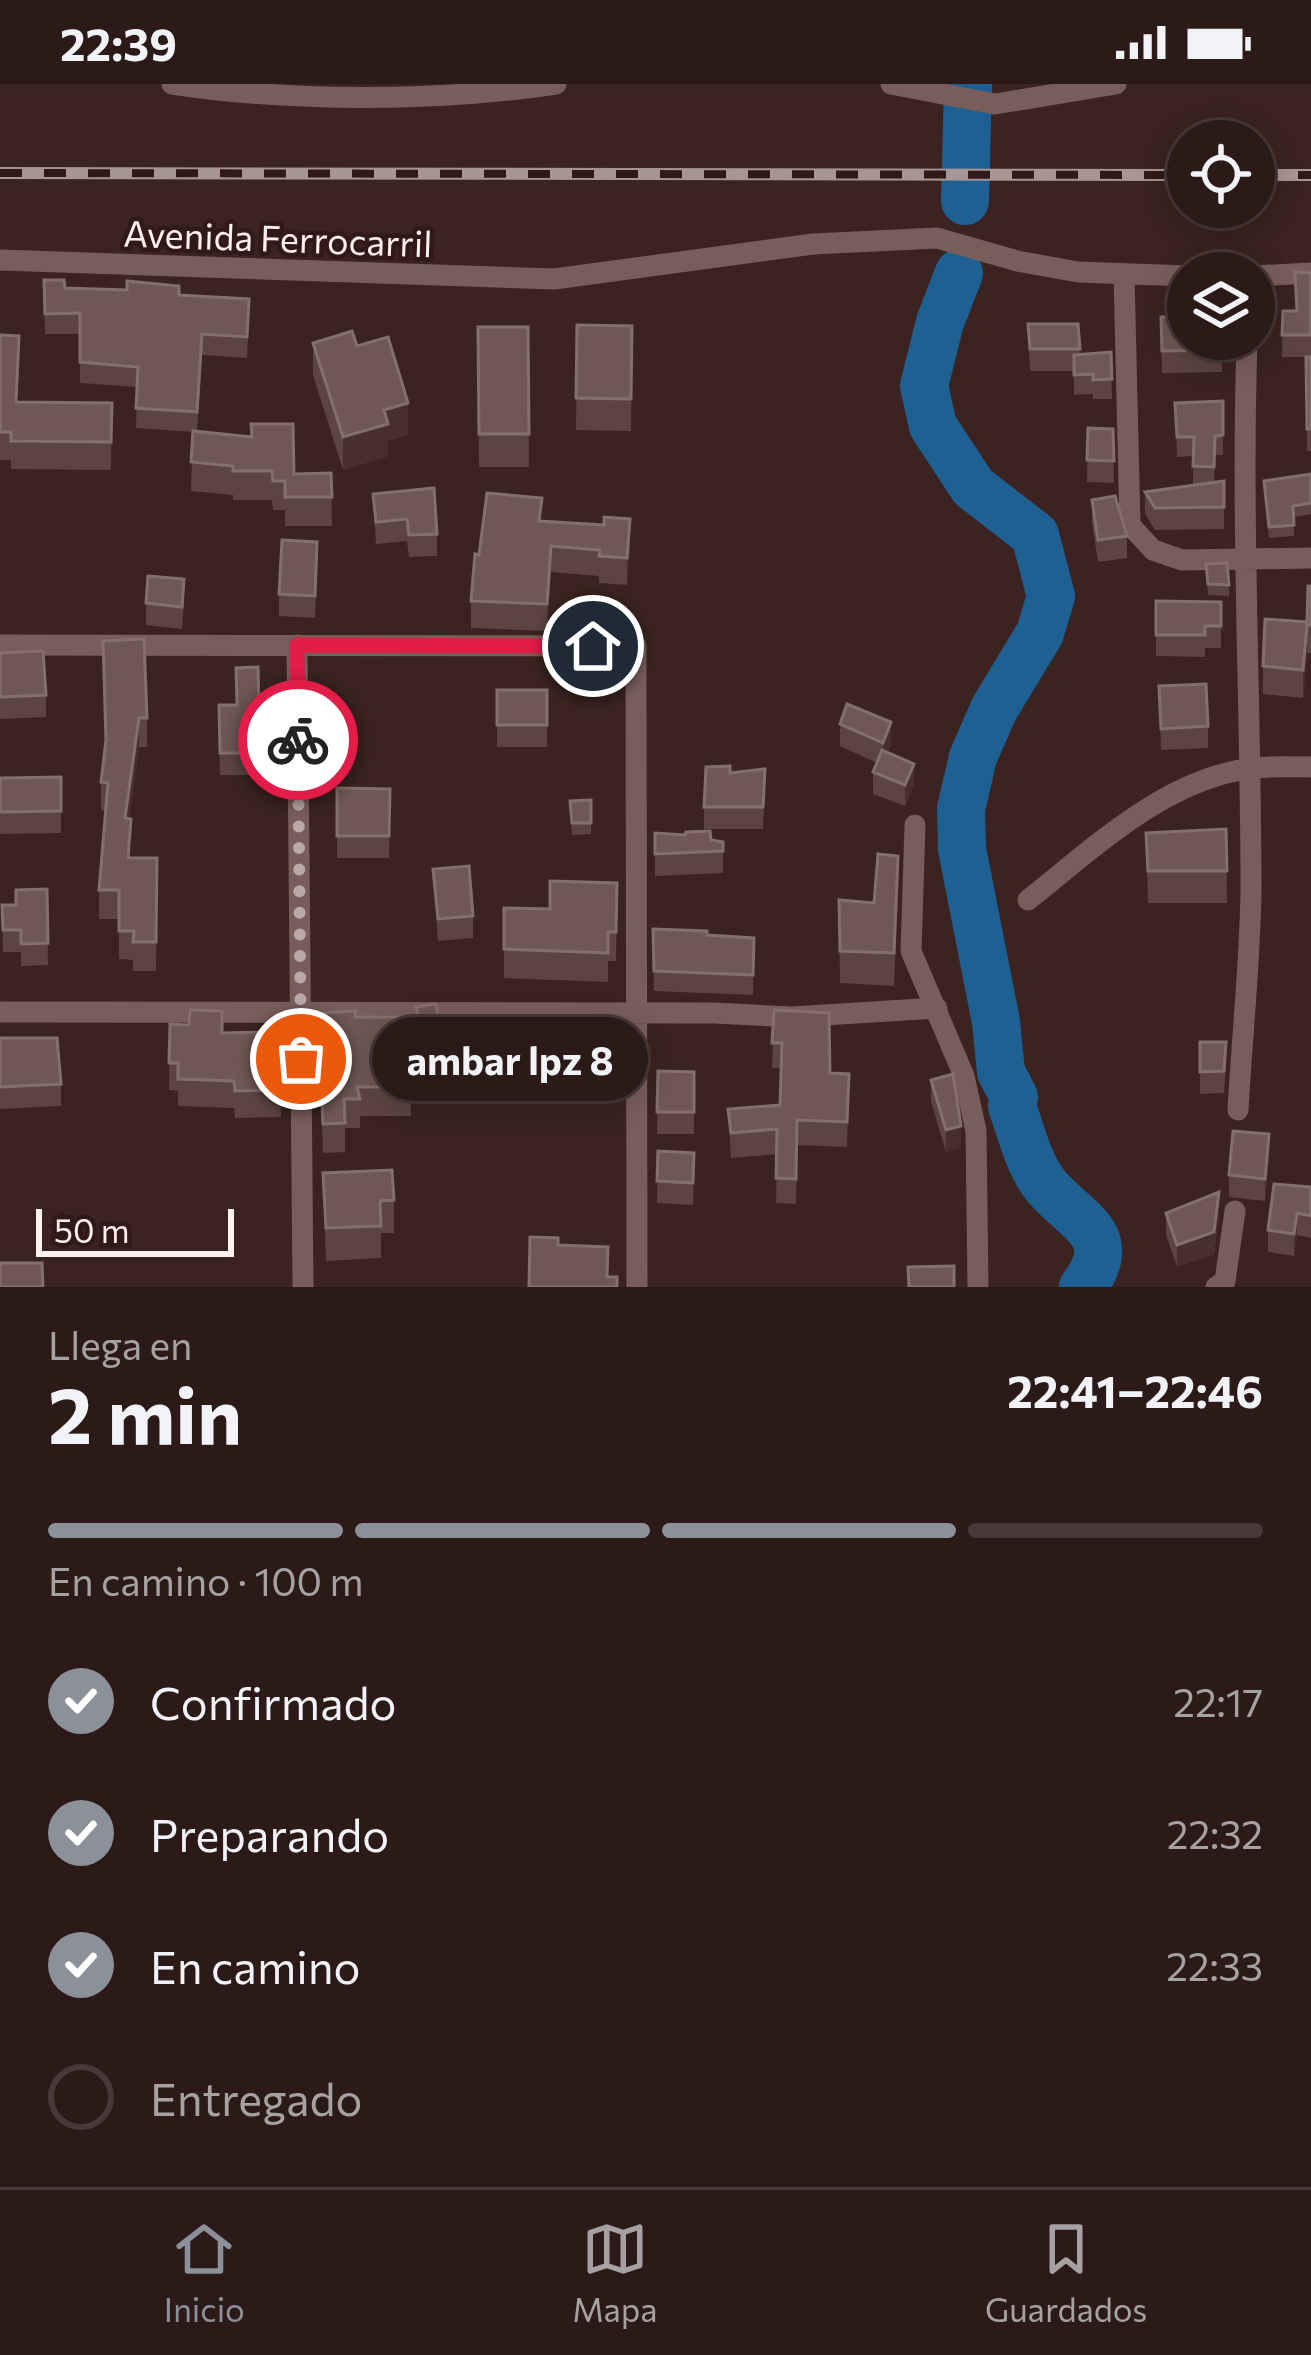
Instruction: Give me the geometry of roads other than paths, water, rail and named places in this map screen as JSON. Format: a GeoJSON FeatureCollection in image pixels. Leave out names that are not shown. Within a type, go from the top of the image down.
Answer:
{"type":"FeatureCollection","features":[{"type":"Feature","properties":{"kind":"street"},"geometry":{"type":"LineString","coordinates":[[172,84],[217,91],[275,88],[398,96],[556,84]]}},
{"type":"Feature","properties":{"kind":"street"},"geometry":{"type":"LineString","coordinates":[[891,84],[995,104],[1116,84]]}},
{"type":"Feature","properties":{"kind":"street","name":"Avenida Ferrocarril"},"geometry":{"type":"LineString","coordinates":[[0,260],[554,280],[813,244],[938,238],[1017,261],[1078,272],[1167,275]]}},
{"type":"Feature","properties":{"kind":"street"},"geometry":{"type":"LineString","coordinates":[[1124,274],[1130,524],[1153,550],[1182,560],[1311,558]]}},
{"type":"Feature","properties":{"kind":"street"},"geometry":{"type":"LineString","coordinates":[[1275,275],[1311,274]]}},
{"type":"Feature","properties":{"kind":"street"},"geometry":{"type":"LineString","coordinates":[[1238,1110],[1251,896],[1247,360]]}},
{"type":"Feature","properties":{"kind":"street"},"geometry":{"type":"LineString","coordinates":[[0,645],[636,646],[637,1287]]}},
{"type":"Feature","properties":{"kind":"street"},"geometry":{"type":"LineString","coordinates":[[297,645],[303,1287]]}},
{"type":"Feature","properties":{"kind":"street"},"geometry":{"type":"LineString","coordinates":[[1028,900],[1105,837],[1168,795],[1250,769],[1311,767]]}},
{"type":"Feature","properties":{"kind":"street"},"geometry":{"type":"LineString","coordinates":[[915,825],[910,951],[964,1076],[976,1131],[978,1287]]}},
{"type":"Feature","properties":{"kind":"street"},"geometry":{"type":"LineString","coordinates":[[0,1012],[792,1017],[937,1008]]}},
{"type":"Feature","properties":{"kind":"street"},"geometry":{"type":"LineString","coordinates":[[1216,1287],[1225,1280],[1235,1211]]}},
{"type":"Feature","properties":{"kind":"waterway"},"geometry":{"type":"LineString","coordinates":[[965,201],[968,84]]}},
{"type":"Feature","properties":{"kind":"waterway"},"geometry":{"type":"LineString","coordinates":[[959,273],[940,322],[924,386],[933,426],[973,487],[1035,535],[1051,596],[1040,633],[994,709],[973,757],[961,809],[962,849],[996,1022],[1001,1072],[1014,1097],[1012,1106],[1022,1137],[1040,1178],[1097,1241],[1094,1269],[1083,1287]]}},
{"type":"Feature","properties":{"kind":"railway"},"geometry":{"type":"LineString","coordinates":[[0,173],[1167,175]]}},
{"type":"Feature","properties":{"kind":"railway"},"geometry":{"type":"LineString","coordinates":[[1275,175],[1311,175]]}},
{"type":"Feature","properties":{"kind":"place","name":"ambar lpz 8"},"geometry":{"type":"Point","coordinates":[301,1059]}}]}
